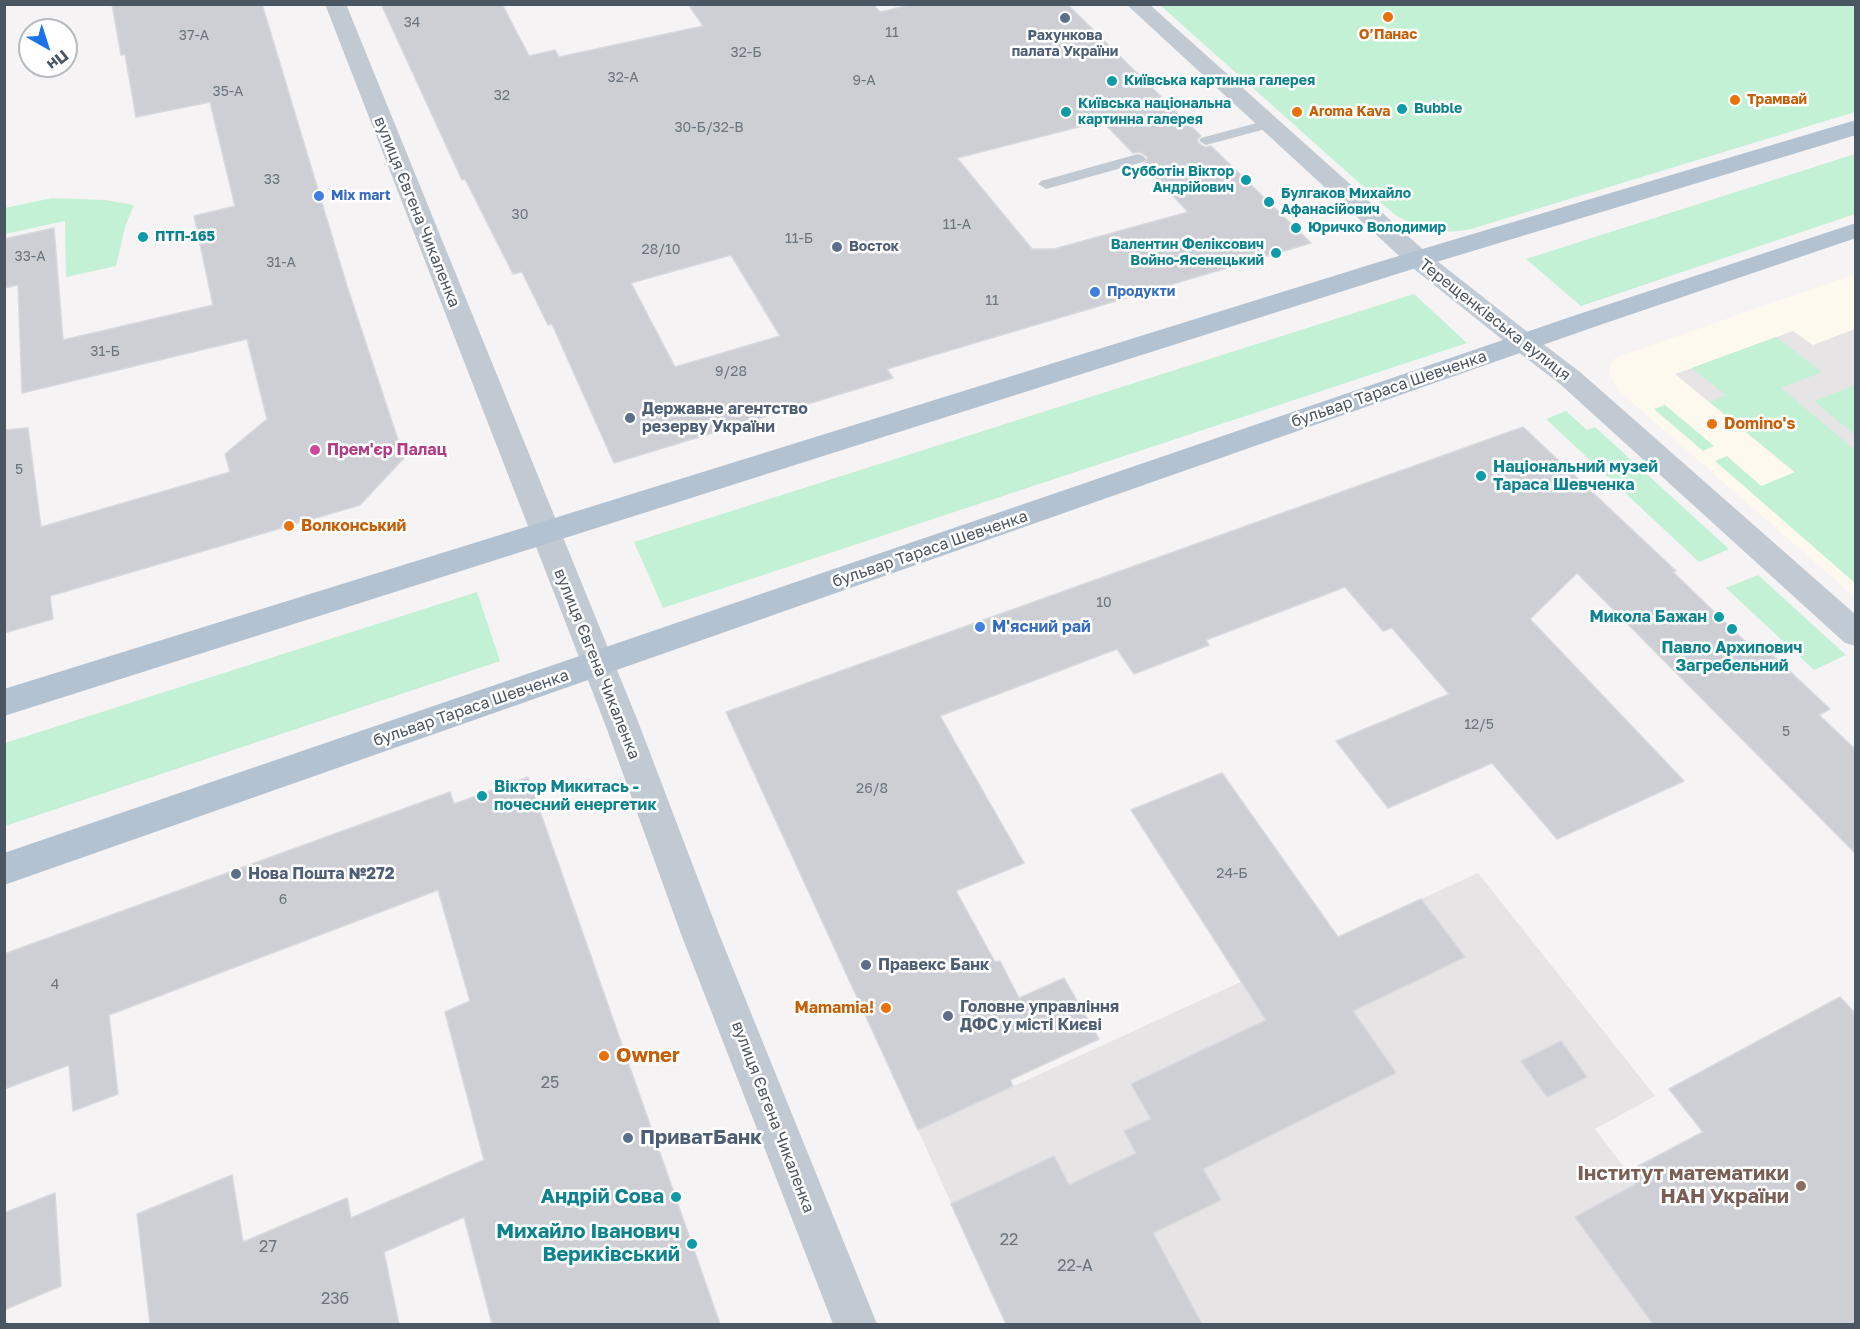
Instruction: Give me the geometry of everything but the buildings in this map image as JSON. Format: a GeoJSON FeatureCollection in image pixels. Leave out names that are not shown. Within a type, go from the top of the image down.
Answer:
{"type":"FeatureCollection","features":[{"type":"Feature","properties":{"kind":"main road"},"geometry":{"type":"LineString","coordinates":[[4,703],[1418,259],[1856,127]]}},
{"type":"Feature","properties":{"kind":"main road","name":"бульвар Тараса Шевченка"},"geometry":{"type":"LineString","coordinates":[[4,869],[1524,343],[1856,231]]}},
{"type":"Feature","properties":{"kind":"street","name":"вулиця Євгена Чикаленка"},"geometry":{"type":"LineString","coordinates":[[334,4],[598,664],[700,934],[855,1324]]}},
{"type":"Feature","properties":{"kind":"street","name":"Терещенківська вулиця"},"geometry":{"type":"LineString","coordinates":[[1136,4],[1418,259],[1570,378],[1856,634]]}},
{"type":"Feature","properties":{"kind":"lane"},"geometry":{"type":"LineString","coordinates":[[1206,141],[1268,124]]}},
{"type":"Feature","properties":{"kind":"lane"},"geometry":{"type":"LineString","coordinates":[[1046,184],[1138,159]]}},
{"type":"Feature","properties":{"kind":"shaded area"},"geometry":{"type":"Polygon","coordinates":[[[1855,274],[1855,597],[1620,392],[1609,374],[1614,359],[1623,355],[1855,274]]]}},
{"type":"Feature","properties":{"kind":"shaded area"},"geometry":{"type":"Polygon","coordinates":[[[1855,329],[1855,522],[1675,374],[1793,331],[1813,345],[1855,329]]]}},
{"type":"Feature","properties":{"kind":"shaded area"},"geometry":{"type":"Polygon","coordinates":[[[1478,873],[1655,1096],[1595,1129],[1743,1324],[1006,1324],[918,1130],[1478,873]]]}},
{"type":"Feature","properties":{"kind":"green space"},"geometry":{"type":"Polygon","coordinates":[[[1160,5],[1855,5],[1855,112],[1471,229],[1431,230],[1412,224],[1394,214],[1160,5]]]}},
{"type":"Feature","properties":{"kind":"green space"},"geometry":{"type":"Polygon","coordinates":[[[1855,154],[1855,214],[1581,306],[1526,259],[1855,154]]]}},
{"type":"Feature","properties":{"kind":"green space"},"geometry":{"type":"Polygon","coordinates":[[[52,198],[105,200],[134,205],[125,227],[116,266],[66,277],[65,221],[5,234],[5,208],[52,198]]]}},
{"type":"Feature","properties":{"kind":"green space"},"geometry":{"type":"Polygon","coordinates":[[[1414,294],[1467,343],[663,608],[634,542],[1414,294]]]}},
{"type":"Feature","properties":{"kind":"green space"},"geometry":{"type":"Polygon","coordinates":[[[1776,337],[1822,372],[1781,388],[1855,450],[1855,583],[1715,461],[1727,456],[1761,486],[1795,472],[1710,402],[1726,395],[1692,368],[1776,337]]]}},
{"type":"Feature","properties":{"kind":"green space"},"geometry":{"type":"Polygon","coordinates":[[[1856,385],[1855,435],[1814,401],[1856,385]]]}},
{"type":"Feature","properties":{"kind":"green space"},"geometry":{"type":"Polygon","coordinates":[[[1665,405],[1714,446],[1703,451],[1654,409],[1665,405]]]}},
{"type":"Feature","properties":{"kind":"green space"},"geometry":{"type":"Polygon","coordinates":[[[1566,411],[1587,430],[1595,427],[1729,549],[1699,562],[1546,419],[1566,411]]]}},
{"type":"Feature","properties":{"kind":"green space"},"geometry":{"type":"Polygon","coordinates":[[[1758,575],[1846,655],[1814,670],[1726,588],[1758,575]]]}},
{"type":"Feature","properties":{"kind":"green space"},"geometry":{"type":"Polygon","coordinates":[[[477,592],[500,661],[5,826],[5,743],[477,592]]]}},
{"type":"Feature","properties":{"kind":"place","name":"О’Панас"},"geometry":{"type":"Point","coordinates":[1388,17]}},
{"type":"Feature","properties":{"kind":"place","name":"Рахункова палата України"},"geometry":{"type":"Point","coordinates":[1065,18]}},
{"type":"Feature","properties":{"kind":"place","name":"Київська картинна галерея"},"geometry":{"type":"Point","coordinates":[1112,81]}},
{"type":"Feature","properties":{"kind":"place","name":"Трамвай"},"geometry":{"type":"Point","coordinates":[1735,100]}},
{"type":"Feature","properties":{"kind":"place","name":"Bubble"},"geometry":{"type":"Point","coordinates":[1402,109]}},
{"type":"Feature","properties":{"kind":"place","name":"Київська національна картинна галерея"},"geometry":{"type":"Point","coordinates":[1066,112]}},
{"type":"Feature","properties":{"kind":"place","name":"Aroma Kava"},"geometry":{"type":"Point","coordinates":[1297,112]}},
{"type":"Feature","properties":{"kind":"place","name":"Субботін Віктор Андрійович"},"geometry":{"type":"Point","coordinates":[1246,180]}},
{"type":"Feature","properties":{"kind":"place","name":"Mix mart"},"geometry":{"type":"Point","coordinates":[319,196]}},
{"type":"Feature","properties":{"kind":"place","name":"Булгаков Михайло Афанасійович"},"geometry":{"type":"Point","coordinates":[1269,202]}},
{"type":"Feature","properties":{"kind":"place","name":"Юричко Володимир"},"geometry":{"type":"Point","coordinates":[1296,228]}},
{"type":"Feature","properties":{"kind":"place","name":"ПТП-165"},"geometry":{"type":"Point","coordinates":[143,237]}},
{"type":"Feature","properties":{"kind":"place","name":"Восток"},"geometry":{"type":"Point","coordinates":[837,247]}},
{"type":"Feature","properties":{"kind":"place","name":"Валентин Феліксович Войно-Ясенецький"},"geometry":{"type":"Point","coordinates":[1276,253]}},
{"type":"Feature","properties":{"kind":"place","name":"Продукти"},"geometry":{"type":"Point","coordinates":[1095,292]}},
{"type":"Feature","properties":{"kind":"place","name":"Державне агентство резерву України"},"geometry":{"type":"Point","coordinates":[630,418]}},
{"type":"Feature","properties":{"kind":"place","name":"Domino's"},"geometry":{"type":"Point","coordinates":[1712,424]}},
{"type":"Feature","properties":{"kind":"place","name":"Прем'єр Палац"},"geometry":{"type":"Point","coordinates":[315,450]}},
{"type":"Feature","properties":{"kind":"place","name":"Національний музей Тараса Шевченка"},"geometry":{"type":"Point","coordinates":[1481,476]}},
{"type":"Feature","properties":{"kind":"place","name":"Волконський"},"geometry":{"type":"Point","coordinates":[289,526]}},
{"type":"Feature","properties":{"kind":"place","name":"Микола Бажан"},"geometry":{"type":"Point","coordinates":[1719,617]}},
{"type":"Feature","properties":{"kind":"place","name":"М'ясний рай"},"geometry":{"type":"Point","coordinates":[980,627]}},
{"type":"Feature","properties":{"kind":"place","name":"Павло Архипович Загребельний"},"geometry":{"type":"Point","coordinates":[1732,629]}},
{"type":"Feature","properties":{"kind":"place","name":"Віктор Микитась - почесний енергетик"},"geometry":{"type":"Point","coordinates":[482,796]}},
{"type":"Feature","properties":{"kind":"place","name":"Нова Пошта №272"},"geometry":{"type":"Point","coordinates":[236,874]}},
{"type":"Feature","properties":{"kind":"place","name":"Правекс Банк"},"geometry":{"type":"Point","coordinates":[866,965]}},
{"type":"Feature","properties":{"kind":"place","name":"Mamamia!"},"geometry":{"type":"Point","coordinates":[886,1008]}},
{"type":"Feature","properties":{"kind":"place","name":"Головне управління ДФС у місті Києві"},"geometry":{"type":"Point","coordinates":[948,1016]}},
{"type":"Feature","properties":{"kind":"place","name":"Owner"},"geometry":{"type":"Point","coordinates":[604,1056]}},
{"type":"Feature","properties":{"kind":"place","name":"ПриватБанк"},"geometry":{"type":"Point","coordinates":[628,1138]}},
{"type":"Feature","properties":{"kind":"place","name":"Інститут математики НАН України"},"geometry":{"type":"Point","coordinates":[1801,1186]}},
{"type":"Feature","properties":{"kind":"place","name":"Андрій Сова"},"geometry":{"type":"Point","coordinates":[676,1197]}},
{"type":"Feature","properties":{"kind":"place","name":"Михайло Іванович Вериківський"},"geometry":{"type":"Point","coordinates":[692,1244]}}]}
